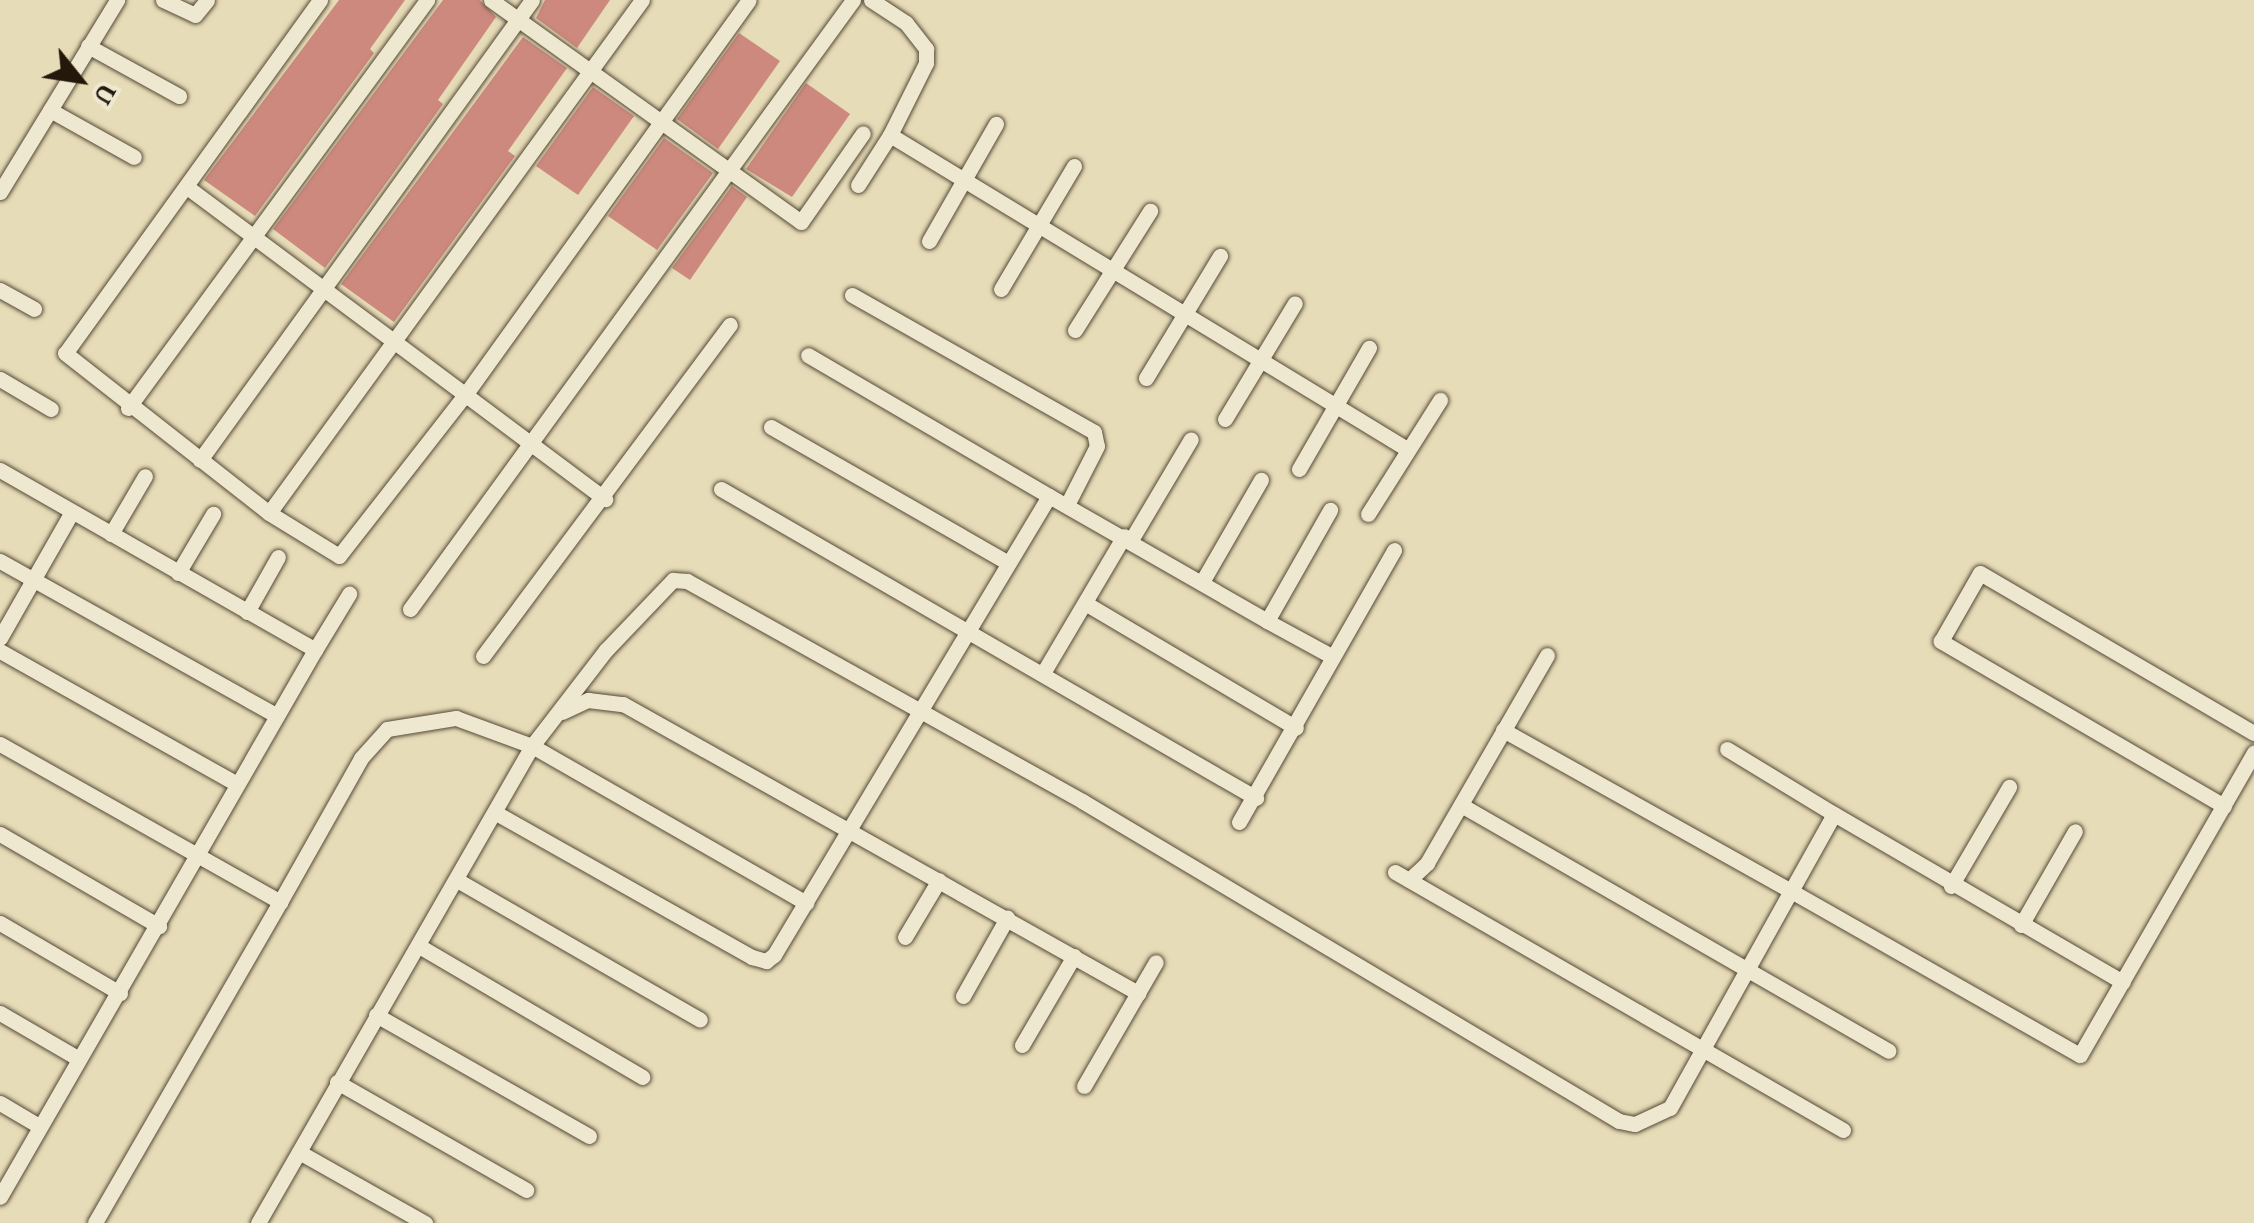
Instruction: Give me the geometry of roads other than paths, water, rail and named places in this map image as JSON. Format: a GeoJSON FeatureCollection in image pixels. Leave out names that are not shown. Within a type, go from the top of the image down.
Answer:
{"type":"FeatureCollection","features":[{"type":"Feature","properties":{"kind":"street"},"geometry":{"type":"LineString","coordinates":[[0,192],[116,0]]}},
{"type":"Feature","properties":{"kind":"street"},"geometry":{"type":"LineString","coordinates":[[164,0],[195,16],[206,0]]}},
{"type":"Feature","properties":{"kind":"street"},"geometry":{"type":"LineString","coordinates":[[320,0],[65,353],[128,408],[268,513],[339,556],[465,395],[748,0]]}},
{"type":"Feature","properties":{"kind":"street"},"geometry":{"type":"LineString","coordinates":[[128,408],[427,0]]}},
{"type":"Feature","properties":{"kind":"street"},"geometry":{"type":"LineString","coordinates":[[490,0],[802,222],[863,132]]}},
{"type":"Feature","properties":{"kind":"street"},"geometry":{"type":"LineString","coordinates":[[200,460],[532,0]]}},
{"type":"Feature","properties":{"kind":"street"},"geometry":{"type":"LineString","coordinates":[[268,513],[642,0]]}},
{"type":"Feature","properties":{"kind":"street"},"geometry":{"type":"LineString","coordinates":[[410,609],[533,446],[853,0]]}},
{"type":"Feature","properties":{"kind":"street"},"geometry":{"type":"LineString","coordinates":[[858,185],[890,134],[926,63],[926,48],[906,23],[871,0]]}},
{"type":"Feature","properties":{"kind":"street"},"geometry":{"type":"LineString","coordinates":[[88,46],[179,96]]}},
{"type":"Feature","properties":{"kind":"street"},"geometry":{"type":"LineString","coordinates":[[50,110],[134,157]]}},
{"type":"Feature","properties":{"kind":"street"},"geometry":{"type":"LineString","coordinates":[[929,241],[996,124]]}},
{"type":"Feature","properties":{"kind":"street"},"geometry":{"type":"LineString","coordinates":[[890,134],[1407,449]]}},
{"type":"Feature","properties":{"kind":"street"},"geometry":{"type":"LineString","coordinates":[[1000,289],[1074,166]]}},
{"type":"Feature","properties":{"kind":"street"},"geometry":{"type":"LineString","coordinates":[[188,187],[605,498]]}},
{"type":"Feature","properties":{"kind":"street"},"geometry":{"type":"LineString","coordinates":[[1075,330],[1150,211]]}},
{"type":"Feature","properties":{"kind":"street"},"geometry":{"type":"LineString","coordinates":[[1146,378],[1220,256]]}},
{"type":"Feature","properties":{"kind":"street"},"geometry":{"type":"LineString","coordinates":[[0,290],[34,309]]}},
{"type":"Feature","properties":{"kind":"street"},"geometry":{"type":"LineString","coordinates":[[852,295],[1094,432],[1097,446],[1068,504]]}},
{"type":"Feature","properties":{"kind":"street"},"geometry":{"type":"LineString","coordinates":[[1225,419],[1295,303]]}},
{"type":"Feature","properties":{"kind":"street"},"geometry":{"type":"LineString","coordinates":[[482,656],[605,498],[730,325]]}},
{"type":"Feature","properties":{"kind":"street"},"geometry":{"type":"LineString","coordinates":[[1299,468],[1369,348]]}},
{"type":"Feature","properties":{"kind":"street"},"geometry":{"type":"LineString","coordinates":[[808,355],[1333,657]]}},
{"type":"Feature","properties":{"kind":"street"},"geometry":{"type":"LineString","coordinates":[[0,380],[52,409]]}},
{"type":"Feature","properties":{"kind":"street"},"geometry":{"type":"LineString","coordinates":[[1368,514],[1440,400]]}},
{"type":"Feature","properties":{"kind":"street"},"geometry":{"type":"LineString","coordinates":[[771,427],[1008,562]]}},
{"type":"Feature","properties":{"kind":"street"},"geometry":{"type":"LineString","coordinates":[[1044,674],[1191,439]]}},
{"type":"Feature","properties":{"kind":"street"},"geometry":{"type":"LineString","coordinates":[[0,470],[315,650]]}},
{"type":"Feature","properties":{"kind":"street"},"geometry":{"type":"LineString","coordinates":[[111,534],[145,476]]}},
{"type":"Feature","properties":{"kind":"street"},"geometry":{"type":"LineString","coordinates":[[1202,582],[1261,480]]}},
{"type":"Feature","properties":{"kind":"street"},"geometry":{"type":"LineString","coordinates":[[721,489],[1256,798]]}},
{"type":"Feature","properties":{"kind":"street"},"geometry":{"type":"LineString","coordinates":[[496,813],[752,957],[766,961],[774,955],[806,904],[1049,496]]}},
{"type":"Feature","properties":{"kind":"street"},"geometry":{"type":"LineString","coordinates":[[1267,621],[1330,510]]}},
{"type":"Feature","properties":{"kind":"street"},"geometry":{"type":"LineString","coordinates":[[0,638],[72,512]]}},
{"type":"Feature","properties":{"kind":"street"},"geometry":{"type":"LineString","coordinates":[[178,573],[213,514]]}},
{"type":"Feature","properties":{"kind":"street"},"geometry":{"type":"LineString","coordinates":[[1240,822],[1394,550]]}},
{"type":"Feature","properties":{"kind":"street"},"geometry":{"type":"LineString","coordinates":[[248,612],[278,557]]}},
{"type":"Feature","properties":{"kind":"street"},"geometry":{"type":"LineString","coordinates":[[0,561],[277,716]]}},
{"type":"Feature","properties":{"kind":"street"},"geometry":{"type":"LineString","coordinates":[[2224,806],[1941,641],[1980,574],[2254,733]]}},
{"type":"Feature","properties":{"kind":"street"},"geometry":{"type":"LineString","coordinates":[[262,1222],[337,1082],[532,746],[673,580],[687,581],[921,712],[1619,1122],[1635,1124],[1670,1108],[1834,814]]}},
{"type":"Feature","properties":{"kind":"street"},"geometry":{"type":"LineString","coordinates":[[1,1195],[349,594]]}},
{"type":"Feature","properties":{"kind":"street"},"geometry":{"type":"LineString","coordinates":[[1085,603],[1296,728]]}},
{"type":"Feature","properties":{"kind":"street"},"geometry":{"type":"LineString","coordinates":[[0,651],[237,784]]}},
{"type":"Feature","properties":{"kind":"street"},"geometry":{"type":"LineString","coordinates":[[1547,655],[1427,864],[1402,876],[1843,1130]]}},
{"type":"Feature","properties":{"kind":"street"},"geometry":{"type":"LineString","coordinates":[[558,714],[588,700],[623,704],[848,834],[939,880],[1138,992]]}},
{"type":"Feature","properties":{"kind":"street"},"geometry":{"type":"LineString","coordinates":[[95,1223],[360,758],[387,729],[456,718],[532,746],[806,904]]}},
{"type":"Feature","properties":{"kind":"street"},"geometry":{"type":"LineString","coordinates":[[1504,730],[2080,1055],[2254,754]]}},
{"type":"Feature","properties":{"kind":"street"},"geometry":{"type":"LineString","coordinates":[[0,744],[280,902]]}},
{"type":"Feature","properties":{"kind":"street"},"geometry":{"type":"LineString","coordinates":[[1727,749],[1951,886],[2123,982]]}},
{"type":"Feature","properties":{"kind":"street"},"geometry":{"type":"LineString","coordinates":[[1951,886],[2009,787]]}},
{"type":"Feature","properties":{"kind":"street"},"geometry":{"type":"LineString","coordinates":[[1461,805],[1888,1051]]}},
{"type":"Feature","properties":{"kind":"street"},"geometry":{"type":"LineString","coordinates":[[2021,924],[2074,831]]}},
{"type":"Feature","properties":{"kind":"street"},"geometry":{"type":"LineString","coordinates":[[0,834],[158,926]]}},
{"type":"Feature","properties":{"kind":"street"},"geometry":{"type":"LineString","coordinates":[[457,880],[700,1020]]}},
{"type":"Feature","properties":{"kind":"street"},"geometry":{"type":"LineString","coordinates":[[905,937],[939,880]]}},
{"type":"Feature","properties":{"kind":"street"},"geometry":{"type":"LineString","coordinates":[[963,996],[1006,918]]}},
{"type":"Feature","properties":{"kind":"street"},"geometry":{"type":"LineString","coordinates":[[0,924],[120,993]]}},
{"type":"Feature","properties":{"kind":"street"},"geometry":{"type":"LineString","coordinates":[[419,946],[642,1078]]}},
{"type":"Feature","properties":{"kind":"street"},"geometry":{"type":"LineString","coordinates":[[1022,1044],[1074,956]]}},
{"type":"Feature","properties":{"kind":"street"},"geometry":{"type":"LineString","coordinates":[[1084,1086],[1156,962]]}},
{"type":"Feature","properties":{"kind":"street"},"geometry":{"type":"LineString","coordinates":[[0,1013],[79,1059]]}},
{"type":"Feature","properties":{"kind":"street"},"geometry":{"type":"LineString","coordinates":[[376,1016],[590,1136]]}},
{"type":"Feature","properties":{"kind":"street"},"geometry":{"type":"LineString","coordinates":[[337,1082],[526,1190]]}},
{"type":"Feature","properties":{"kind":"street"},"geometry":{"type":"LineString","coordinates":[[0,1103],[39,1126]]}},
{"type":"Feature","properties":{"kind":"street"},"geometry":{"type":"LineString","coordinates":[[299,1152],[425,1223]]}}]}
